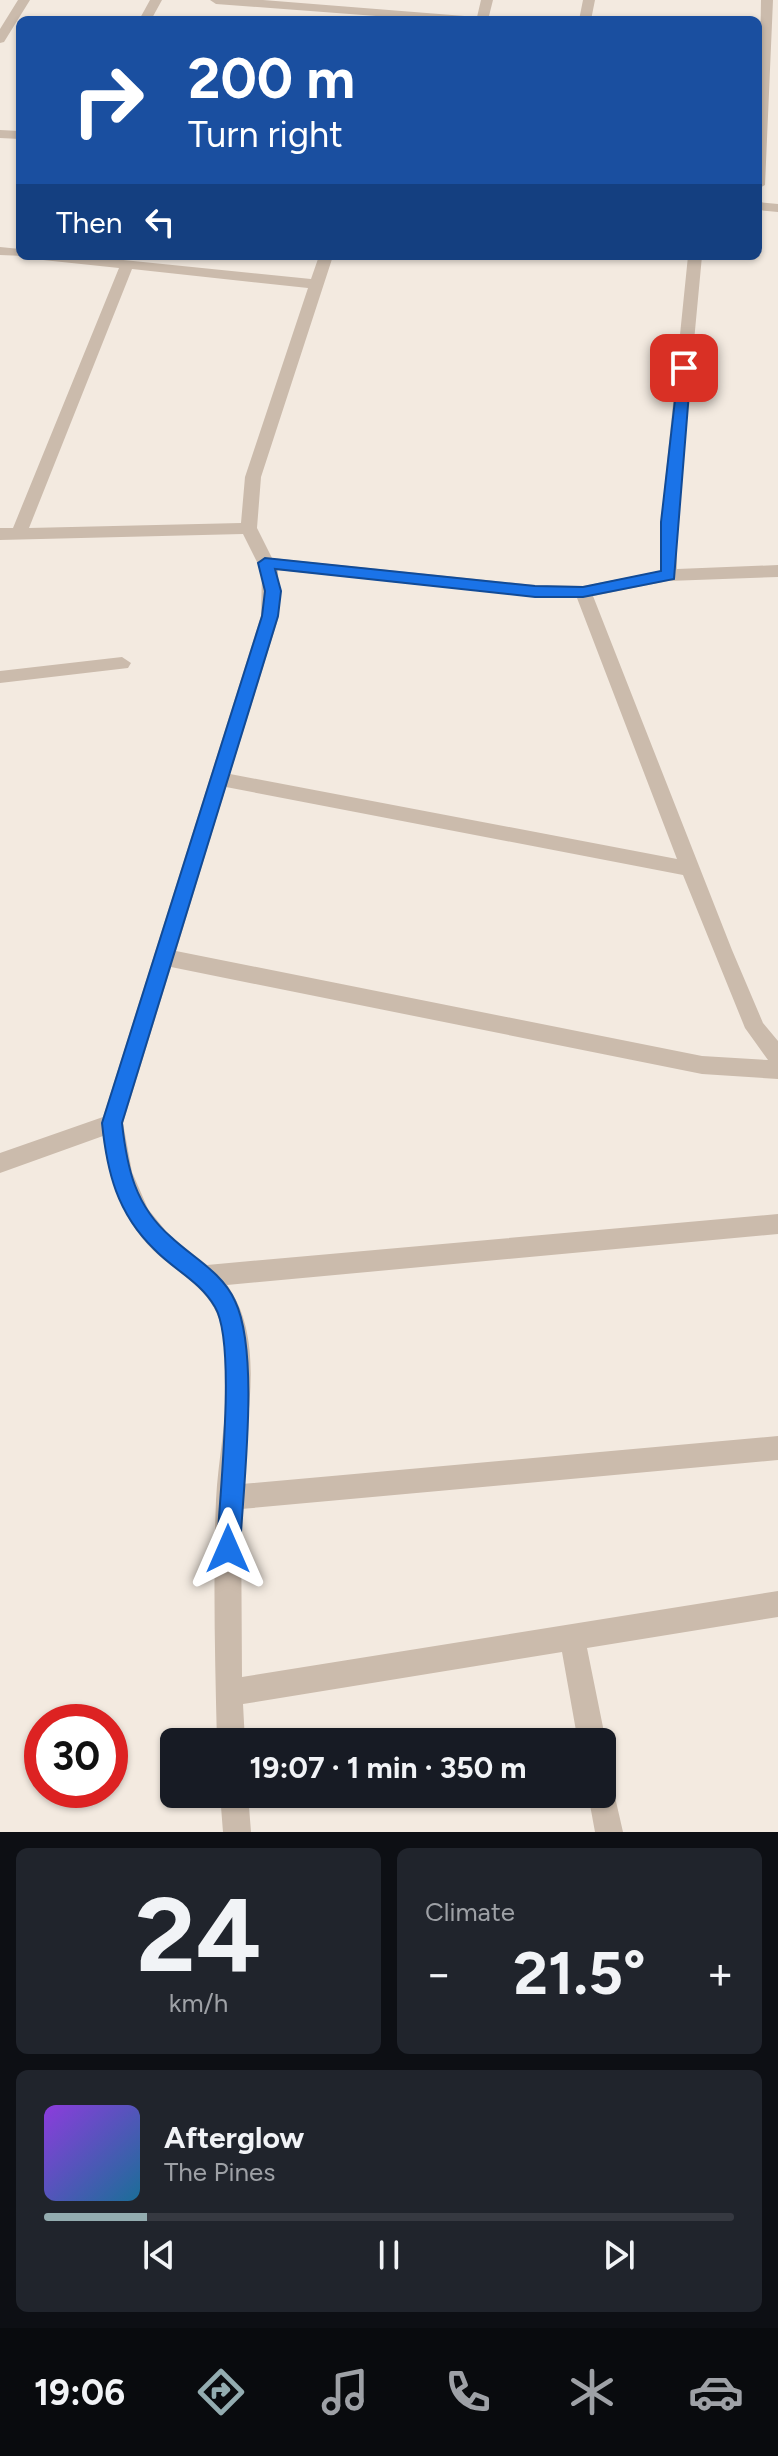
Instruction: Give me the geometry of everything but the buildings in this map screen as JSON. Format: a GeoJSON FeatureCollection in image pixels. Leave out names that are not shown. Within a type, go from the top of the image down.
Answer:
{"type":"FeatureCollection","features":[{"type":"Feature","properties":{"kind":"street"},"geometry":{"type":"LineString","coordinates":[[0,39],[24,0]]}},
{"type":"Feature","properties":{"kind":"street"},"geometry":{"type":"LineString","coordinates":[[216,0],[370,6],[448,16]]}},
{"type":"Feature","properties":{"kind":"street"},"geometry":{"type":"LineString","coordinates":[[762,75],[767,0]]}},
{"type":"Feature","properties":{"kind":"street"},"geometry":{"type":"LineString","coordinates":[[80,260],[315,284]]}},
{"type":"Feature","properties":{"kind":"street"},"geometry":{"type":"LineString","coordinates":[[230,1728],[229,1498],[238,1348],[226,1305],[204,1276],[161,1243],[135,1211],[117,1170],[112,1123],[270,616],[273,591],[265,563],[249,528],[253,477],[324,260]]}},
{"type":"Feature","properties":{"kind":"street"},"geometry":{"type":"LineString","coordinates":[[668,575],[669,522],[695,260]]}},
{"type":"Feature","properties":{"kind":"street"},"geometry":{"type":"LineString","coordinates":[[19,533],[127,265]]}},
{"type":"Feature","properties":{"kind":"street"},"geometry":{"type":"LineString","coordinates":[[0,534],[249,528]]}},
{"type":"Feature","properties":{"kind":"street"},"geometry":{"type":"LineString","coordinates":[[265,563],[460,585],[583,592],[668,575],[778,571]]}},
{"type":"Feature","properties":{"kind":"street"},"geometry":{"type":"LineString","coordinates":[[583,592],[755,1028],[778,1057]]}},
{"type":"Feature","properties":{"kind":"street"},"geometry":{"type":"LineString","coordinates":[[0,677],[122,663]]}},
{"type":"Feature","properties":{"kind":"street"},"geometry":{"type":"LineString","coordinates":[[220,779],[690,869]]}},
{"type":"Feature","properties":{"kind":"street"},"geometry":{"type":"LineString","coordinates":[[164,957],[702,1065],[778,1070]]}},
{"type":"Feature","properties":{"kind":"street"},"geometry":{"type":"LineString","coordinates":[[0,1163],[112,1123]]}},
{"type":"Feature","properties":{"kind":"street"},"geometry":{"type":"LineString","coordinates":[[204,1276],[778,1224]]}},
{"type":"Feature","properties":{"kind":"street"},"geometry":{"type":"LineString","coordinates":[[229,1498],[778,1448]]}},
{"type":"Feature","properties":{"kind":"street"},"geometry":{"type":"LineString","coordinates":[[229,1693],[778,1604]]}},
{"type":"Feature","properties":{"kind":"street"},"geometry":{"type":"LineString","coordinates":[[572,1637],[589,1728]]}},
{"type":"Feature","properties":{"kind":"street"},"geometry":{"type":"LineString","coordinates":[[235,1808],[237,1832]]}},
{"type":"Feature","properties":{"kind":"street"},"geometry":{"type":"LineString","coordinates":[[605,1808],[609,1832]]}},
{"type":"Feature","properties":{"kind":"route"},"geometry":{"type":"LineString","coordinates":[[228,1549],[238,1348],[226,1305],[204,1276],[161,1243],[135,1211],[117,1170],[112,1123],[270,616],[273,591],[265,563],[535,591],[583,592],[668,575],[669,522],[684,368]]}}]}
